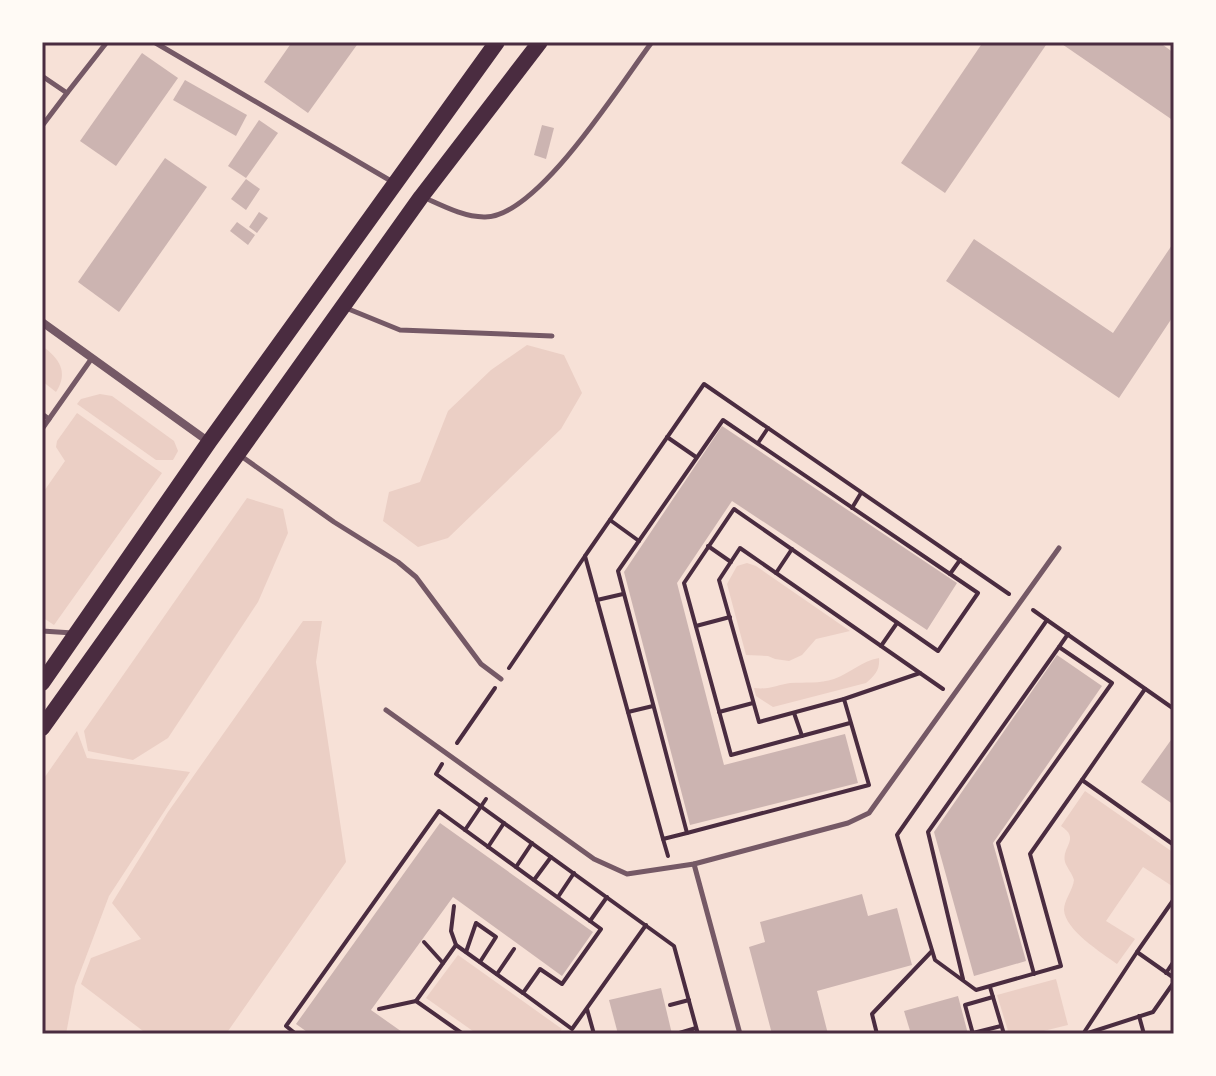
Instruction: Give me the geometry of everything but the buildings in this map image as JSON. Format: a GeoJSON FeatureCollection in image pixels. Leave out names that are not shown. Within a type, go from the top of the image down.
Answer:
{"type":"FeatureCollection","features":[{"type":"Feature","properties":{"kind":"main road"},"geometry":{"type":"LineString","coordinates":[[42,683],[209,442],[497,42]]}},
{"type":"Feature","properties":{"kind":"main road"},"geometry":{"type":"LineString","coordinates":[[42,728],[341,306],[540,42]]}},
{"type":"Feature","properties":{"kind":"street"},"geometry":{"type":"LineString","coordinates":[[42,322],[209,442]]}},
{"type":"Feature","properties":{"kind":"lane"},"geometry":{"type":"LineString","coordinates":[[42,126],[107,42]]}},
{"type":"Feature","properties":{"kind":"lane"},"geometry":{"type":"LineString","coordinates":[[154,42],[395,183]]}},
{"type":"Feature","properties":{"kind":"lane"},"geometry":{"type":"LineString","coordinates":[[421,197],[458,212],[486,218],[519,206],[552,177],[652,42]]}},
{"type":"Feature","properties":{"kind":"lane"},"geometry":{"type":"LineString","coordinates":[[42,76],[67,93]]}},
{"type":"Feature","properties":{"kind":"lane"},"geometry":{"type":"LineString","coordinates":[[341,306],[400,330],[552,336]]}},
{"type":"Feature","properties":{"kind":"lane"},"geometry":{"type":"LineString","coordinates":[[42,429],[92,358]]}},
{"type":"Feature","properties":{"kind":"lane"},"geometry":{"type":"LineString","coordinates":[[42,414],[49,419]]}},
{"type":"Feature","properties":{"kind":"lane"},"geometry":{"type":"LineString","coordinates":[[237,453],[407,569],[441,607],[481,664],[501,679]]}},
{"type":"Feature","properties":{"kind":"lane"},"geometry":{"type":"LineString","coordinates":[[386,710],[594,859],[627,874],[694,864],[848,823],[869,813],[1059,548]]}},
{"type":"Feature","properties":{"kind":"lane"},"geometry":{"type":"LineString","coordinates":[[42,631],[77,633]]}},
{"type":"Feature","properties":{"kind":"lane"},"geometry":{"type":"LineString","coordinates":[[694,864],[740,1034]]}},
{"type":"Feature","properties":{"kind":"path"},"geometry":{"type":"LineString","coordinates":[[676,1034],[697,1031],[674,946],[436,774],[704,384],[1174,709]]}},
{"type":"Feature","properties":{"kind":"path"},"geometry":{"type":"LineString","coordinates":[[687,833],[618,571],[723,420],[978,593],[938,651],[734,509],[684,583],[731,755],[850,723]]}},
{"type":"Feature","properties":{"kind":"path"},"geometry":{"type":"LineString","coordinates":[[758,443],[768,428]]}},
{"type":"Feature","properties":{"kind":"path"},"geometry":{"type":"LineString","coordinates":[[667,437],[696,457]]}},
{"type":"Feature","properties":{"kind":"path"},"geometry":{"type":"LineString","coordinates":[[852,508],[862,492]]}},
{"type":"Feature","properties":{"kind":"path"},"geometry":{"type":"LineString","coordinates":[[610,520],[639,541]]}},
{"type":"Feature","properties":{"kind":"path"},"geometry":{"type":"LineString","coordinates":[[708,546],[731,562]]}},
{"type":"Feature","properties":{"kind":"path"},"geometry":{"type":"LineString","coordinates":[[920,673],[844,699],[759,722],[719,580],[740,548],[920,673],[953,696]]}},
{"type":"Feature","properties":{"kind":"path"},"geometry":{"type":"LineString","coordinates":[[776,573],[792,549]]}},
{"type":"Feature","properties":{"kind":"path"},"geometry":{"type":"LineString","coordinates":[[585,556],[663,839],[869,785],[844,699]]}},
{"type":"Feature","properties":{"kind":"path"},"geometry":{"type":"LineString","coordinates":[[950,574],[960,560]]}},
{"type":"Feature","properties":{"kind":"path"},"geometry":{"type":"LineString","coordinates":[[597,600],[623,594]]}},
{"type":"Feature","properties":{"kind":"path"},"geometry":{"type":"LineString","coordinates":[[696,626],[730,617]]}},
{"type":"Feature","properties":{"kind":"path"},"geometry":{"type":"LineString","coordinates":[[1047,620],[897,835],[935,960],[976,990],[1061,966],[1030,854],[1145,689]]}},
{"type":"Feature","properties":{"kind":"path"},"geometry":{"type":"LineString","coordinates":[[881,646],[897,623]]}},
{"type":"Feature","properties":{"kind":"path"},"geometry":{"type":"LineString","coordinates":[[964,981],[928,832],[1068,634]]}},
{"type":"Feature","properties":{"kind":"path"},"geometry":{"type":"LineString","coordinates":[[1034,974],[998,843],[1112,683],[1059,647]]}},
{"type":"Feature","properties":{"kind":"path"},"geometry":{"type":"LineString","coordinates":[[719,712],[753,703]]}},
{"type":"Feature","properties":{"kind":"path"},"geometry":{"type":"LineString","coordinates":[[628,712],[653,706]]}},
{"type":"Feature","properties":{"kind":"path"},"geometry":{"type":"LineString","coordinates":[[794,713],[802,736]]}},
{"type":"Feature","properties":{"kind":"path"},"geometry":{"type":"LineString","coordinates":[[1082,780],[1173,842]]}},
{"type":"Feature","properties":{"kind":"path"},"geometry":{"type":"LineString","coordinates":[[465,830],[494,787]]}},
{"type":"Feature","properties":{"kind":"path"},"geometry":{"type":"LineString","coordinates":[[296,1034],[286,1026],[439,811],[601,929],[562,984],[540,969],[523,993]]}},
{"type":"Feature","properties":{"kind":"path"},"geometry":{"type":"LineString","coordinates":[[488,847],[504,823]]}},
{"type":"Feature","properties":{"kind":"path"},"geometry":{"type":"LineString","coordinates":[[516,867],[532,843]]}},
{"type":"Feature","properties":{"kind":"path"},"geometry":{"type":"LineString","coordinates":[[534,880],[551,857]]}},
{"type":"Feature","properties":{"kind":"path"},"geometry":{"type":"LineString","coordinates":[[558,897],[574,873]]}},
{"type":"Feature","properties":{"kind":"path"},"geometry":{"type":"LineString","coordinates":[[590,921],[607,897]]}},
{"type":"Feature","properties":{"kind":"path"},"geometry":{"type":"LineString","coordinates":[[1084,1034],[1174,899]]}},
{"type":"Feature","properties":{"kind":"path"},"geometry":{"type":"LineString","coordinates":[[454,906],[451,931],[456,945],[572,1029],[646,925]]}},
{"type":"Feature","properties":{"kind":"path"},"geometry":{"type":"LineString","coordinates":[[466,952],[476,923],[496,937],[480,962]]}},
{"type":"Feature","properties":{"kind":"path"},"geometry":{"type":"LineString","coordinates":[[424,942],[443,963]]}},
{"type":"Feature","properties":{"kind":"path"},"geometry":{"type":"LineString","coordinates":[[379,1009],[416,1001],[456,945]]}},
{"type":"Feature","properties":{"kind":"path"},"geometry":{"type":"LineString","coordinates":[[497,974],[514,949]]}},
{"type":"Feature","properties":{"kind":"path"},"geometry":{"type":"LineString","coordinates":[[877,1034],[872,1014],[932,951]]}},
{"type":"Feature","properties":{"kind":"path"},"geometry":{"type":"LineString","coordinates":[[1084,1034],[1153,1012],[1174,980],[1137,952]]}},
{"type":"Feature","properties":{"kind":"path"},"geometry":{"type":"LineString","coordinates":[[1166,973],[1174,961]]}},
{"type":"Feature","properties":{"kind":"path"},"geometry":{"type":"LineString","coordinates":[[990,987],[1004,1034]]}},
{"type":"Feature","properties":{"kind":"path"},"geometry":{"type":"LineString","coordinates":[[993,997],[965,1005],[973,1034],[1001,1026]]}},
{"type":"Feature","properties":{"kind":"path"},"geometry":{"type":"LineString","coordinates":[[670,1005],[689,1000]]}},
{"type":"Feature","properties":{"kind":"path"},"geometry":{"type":"LineString","coordinates":[[416,1001],[460,1033]]}},
{"type":"Feature","properties":{"kind":"path"},"geometry":{"type":"LineString","coordinates":[[587,1008],[594,1034]]}},
{"type":"Feature","properties":{"kind":"path"},"geometry":{"type":"LineString","coordinates":[[1139,1016],[1144,1034]]}},
{"type":"Feature","properties":{"kind":"shaded area"},"geometry":{"type":"Polygon","coordinates":[[[527,345],[564,355],[582,393],[561,429],[448,538],[418,547],[383,521],[389,492],[420,482],[448,411],[491,370],[527,345]]]}},
{"type":"Feature","properties":{"kind":"shaded area"},"geometry":{"type":"Polygon","coordinates":[[[42,346],[53,355],[62,372],[56,392],[42,381],[42,346]]]}},
{"type":"Feature","properties":{"kind":"shaded area"},"geometry":{"type":"Polygon","coordinates":[[[100,394],[112,396],[174,441],[178,451],[173,460],[156,460],[77,404],[81,399],[100,394]]]}},
{"type":"Feature","properties":{"kind":"shaded area"},"geometry":{"type":"Polygon","coordinates":[[[77,413],[162,473],[54,625],[42,617],[42,494],[65,461],[56,447],[57,441],[77,413]]]}},
{"type":"Feature","properties":{"kind":"shaded area"},"geometry":{"type":"Polygon","coordinates":[[[247,498],[283,509],[288,533],[258,602],[168,738],[133,760],[88,751],[84,731],[247,498]]]}},
{"type":"Feature","properties":{"kind":"shaded area"},"geometry":{"type":"Polygon","coordinates":[[[747,563],[756,566],[850,631],[816,639],[802,655],[789,661],[746,655],[727,584],[737,566],[747,563]]]}},
{"type":"Feature","properties":{"kind":"shaded area"},"geometry":{"type":"Polygon","coordinates":[[[303,621],[322,621],[316,662],[346,862],[226,1034],[147,1034],[81,984],[91,958],[141,939],[112,903],[168,812],[303,621]]]}},
{"type":"Feature","properties":{"kind":"shaded area"},"geometry":{"type":"Polygon","coordinates":[[[879,658],[876,672],[866,683],[773,707],[756,696],[754,688],[828,681],[879,658]]]}},
{"type":"Feature","properties":{"kind":"shaded area"},"geometry":{"type":"Polygon","coordinates":[[[77,731],[87,758],[190,772],[109,896],[75,986],[66,1034],[42,1034],[42,781],[77,731]]]}},
{"type":"Feature","properties":{"kind":"shaded area"},"geometry":{"type":"Polygon","coordinates":[[[1085,791],[1174,853],[1172,886],[1143,867],[1106,921],[1135,939],[1117,964],[1077,933],[1064,910],[1074,880],[1064,857],[1070,835],[1061,826],[1085,791]]]}},
{"type":"Feature","properties":{"kind":"shaded area"},"geometry":{"type":"Polygon","coordinates":[[[458,955],[562,1029],[558,1034],[477,1034],[426,998],[458,955]]]}},
{"type":"Feature","properties":{"kind":"shaded area"},"geometry":{"type":"Polygon","coordinates":[[[1056,979],[1068,1025],[1031,1034],[1009,1034],[997,995],[1056,979]]]}}]}
